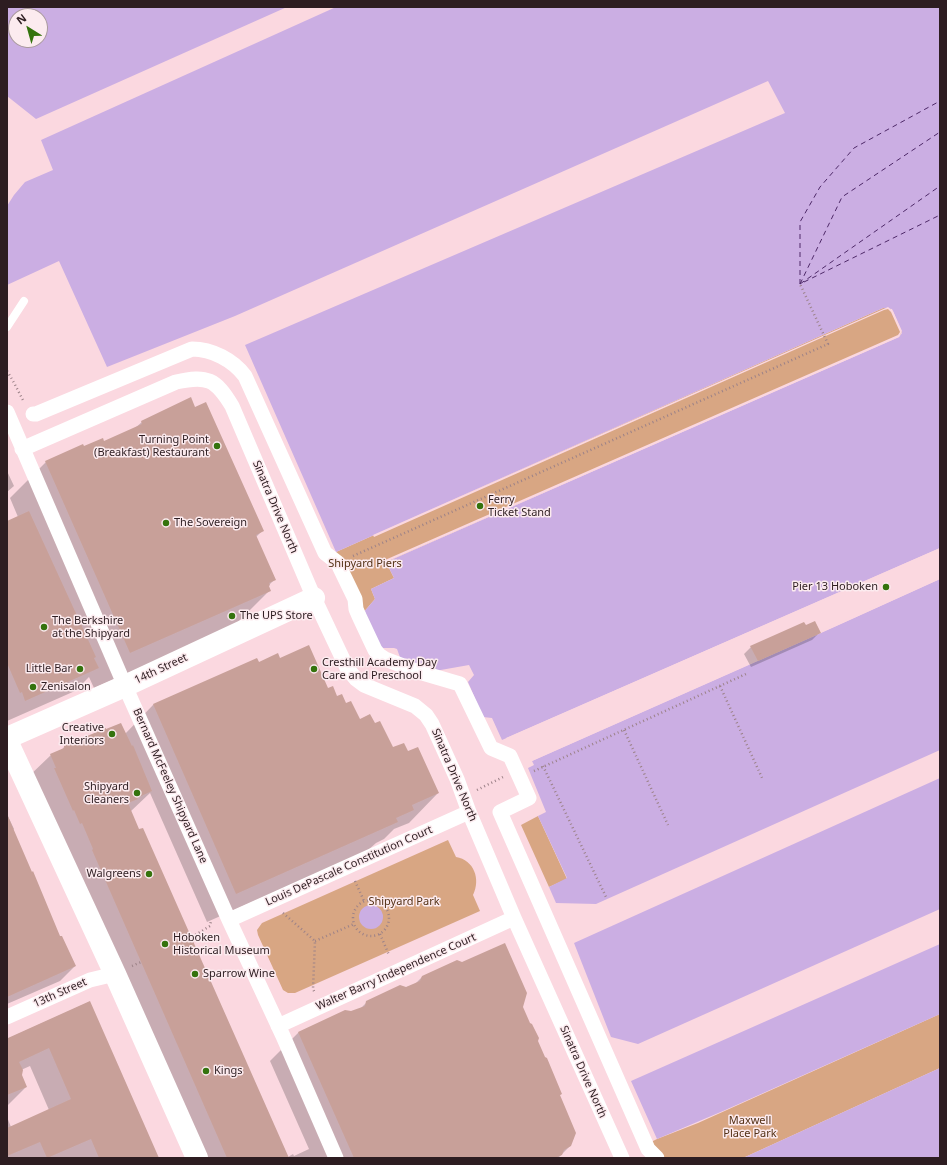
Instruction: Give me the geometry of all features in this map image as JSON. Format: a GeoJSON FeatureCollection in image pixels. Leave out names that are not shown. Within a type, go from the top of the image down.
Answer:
{"type":"FeatureCollection","features":[{"type":"Feature","properties":{"kind":"street"},"geometry":{"type":"LineString","coordinates":[[33,414],[43,412],[192,349],[201,349],[219,355],[235,366],[245,376],[325,553],[338,563],[355,599],[356,609],[375,650],[385,659],[419,672],[460,684],[491,748],[510,756],[523,772],[529,798],[500,812],[648,1149],[657,1158]]}},
{"type":"Feature","properties":{"kind":"street","name":"Sinatra Drive North"},"geometry":{"type":"LineString","coordinates":[[22,449],[176,382],[192,379],[208,381],[223,391],[232,406],[314,598],[351,674],[364,684],[415,706],[432,724],[457,779],[469,812],[514,918],[621,1158]]}},
{"type":"Feature","properties":{"kind":"street","name":"Bernard McFeeley Shipyard Lane"},"geometry":{"type":"LineString","coordinates":[[7,412],[125,686],[336,1158]]}},
{"type":"Feature","properties":{"kind":"street","name":"14th Street"},"geometry":{"type":"LineString","coordinates":[[7,740],[314,598]]}},
{"type":"Feature","properties":{"kind":"street"},"geometry":{"type":"LineString","coordinates":[[7,740],[123,970],[197,1158]]}},
{"type":"Feature","properties":{"kind":"street","name":"Louis DePascale Constitution Court"},"geometry":{"type":"LineString","coordinates":[[229,920],[469,812]]}},
{"type":"Feature","properties":{"kind":"street","name":"Walter Barry Independence Court"},"geometry":{"type":"LineString","coordinates":[[278,1026],[514,918]]}},
{"type":"Feature","properties":{"kind":"street","name":"13th Street"},"geometry":{"type":"LineString","coordinates":[[7,1017],[90,980],[123,970]]}},
{"type":"Feature","properties":{"kind":"lane"},"geometry":{"type":"LineString","coordinates":[[7,327],[24,301]]}},
{"type":"Feature","properties":{"kind":"path"},"geometry":{"type":"LineString","coordinates":[[338,563],[828,344],[800,284]]}},
{"type":"Feature","properties":{"kind":"path"},"geometry":{"type":"LineString","coordinates":[[7,371],[14,381],[28,412],[33,414]]}},
{"type":"Feature","properties":{"kind":"path"},"geometry":{"type":"LineString","coordinates":[[473,792],[523,772],[544,766],[746,674]]}},
{"type":"Feature","properties":{"kind":"path"},"geometry":{"type":"LineString","coordinates":[[720,686],[763,780]]}},
{"type":"Feature","properties":{"kind":"path"},"geometry":{"type":"LineString","coordinates":[[624,730],[668,825]]}},
{"type":"Feature","properties":{"kind":"path"},"geometry":{"type":"LineString","coordinates":[[544,766],[607,899]]}},
{"type":"Feature","properties":{"kind":"path"},"geometry":{"type":"LineString","coordinates":[[354,880],[364,900]]}},
{"type":"Feature","properties":{"kind":"path"},"geometry":{"type":"LineString","coordinates":[[370,899],[382,903],[389,912],[390,918],[388,924],[385,930],[380,934],[368,936],[357,930],[354,924],[353,913],[364,900],[370,899]]}},
{"type":"Feature","properties":{"kind":"path"},"geometry":{"type":"LineString","coordinates":[[281,912],[315,941]]}},
{"type":"Feature","properties":{"kind":"path"},"geometry":{"type":"LineString","coordinates":[[192,938],[210,926],[212,920]]}},
{"type":"Feature","properties":{"kind":"path"},"geometry":{"type":"LineString","coordinates":[[315,941],[354,924]]}},
{"type":"Feature","properties":{"kind":"path"},"geometry":{"type":"LineString","coordinates":[[380,934],[389,955]]}},
{"type":"Feature","properties":{"kind":"path"},"geometry":{"type":"LineString","coordinates":[[313,989],[315,941]]}},
{"type":"Feature","properties":{"kind":"path"},"geometry":{"type":"LineString","coordinates":[[123,970],[141,962]]}},
{"type":"Feature","properties":{"kind":"green space","name":"Shipyard Piers"},"geometry":{"type":"Polygon","coordinates":[[[883,308],[890,308],[902,331],[900,335],[386,562],[394,578],[371,589],[375,599],[363,613],[336,552],[883,308]]]}},
{"type":"Feature","properties":{"kind":"green space"},"geometry":{"type":"Polygon","coordinates":[[[538,816],[567,879],[549,887],[521,825],[538,816]]]}},
{"type":"Feature","properties":{"kind":"green space","name":"Shipyard Park"},"geometry":{"type":"Polygon","coordinates":[[[448,840],[456,857],[467,862],[474,871],[476,883],[473,895],[480,911],[295,993],[288,993],[283,990],[258,935],[257,930],[262,923],[448,840]]]}},
{"type":"Feature","properties":{"kind":"green space","name":"Maxwell Place Park"},"geometry":{"type":"Polygon","coordinates":[[[940,1014],[940,1068],[743,1158],[648,1158],[641,1147],[698,1123],[940,1014]]]}},
{"type":"Feature","properties":{"kind":"shaded area"},"geometry":{"type":"Polygon","coordinates":[[[7,7],[287,7],[36,119],[7,96],[7,7]]]}},
{"type":"Feature","properties":{"kind":"shaded area"},"geometry":{"type":"Polygon","coordinates":[[[336,7],[940,7],[940,548],[502,740],[492,718],[483,717],[468,682],[474,675],[469,665],[435,671],[401,660],[397,649],[380,648],[363,613],[375,599],[371,589],[394,578],[386,562],[899,337],[902,333],[892,309],[883,308],[336,552],[245,345],[785,113],[768,81],[235,316],[107,367],[59,261],[7,285],[7,206],[25,182],[53,170],[41,140],[336,7]]]}},
{"type":"Feature","properties":{"kind":"shaded area"},"geometry":{"type":"Polygon","coordinates":[[[940,579],[940,750],[596,904],[556,903],[549,887],[567,878],[538,816],[546,812],[528,768],[534,765],[532,761],[940,579]]]}},
{"type":"Feature","properties":{"kind":"shaded area"},"geometry":{"type":"Polygon","coordinates":[[[940,778],[940,909],[638,1044],[611,1037],[574,943],[940,778]]]}},
{"type":"Feature","properties":{"kind":"shaded area"},"geometry":{"type":"Polygon","coordinates":[[[371,905],[380,908],[383,917],[380,926],[371,929],[362,926],[359,917],[362,908],[371,905]]]}},
{"type":"Feature","properties":{"kind":"shaded area"},"geometry":{"type":"Polygon","coordinates":[[[940,944],[940,1014],[657,1139],[631,1081],[940,944]]]}},
{"type":"Feature","properties":{"kind":"shaded area"},"geometry":{"type":"Polygon","coordinates":[[[940,1068],[940,1158],[743,1158],[940,1068]]]}},
{"type":"Feature","properties":{"kind":"pier"},"geometry":{"type":"Polygon","coordinates":[[[888,307],[893,311],[902,331],[899,337],[386,562],[385,560],[898,335],[900,332],[891,312],[888,309],[884,310],[374,537],[373,535],[888,307]]]}},
{"type":"Feature","properties":{"kind":"pier"},"geometry":{"type":"Polygon","coordinates":[[[940,548],[940,550],[508,740],[506,738],[940,548]]]}},
{"type":"Feature","properties":{"kind":"pier"},"geometry":{"type":"Polygon","coordinates":[[[940,577],[940,579],[845,622],[532,761],[530,759],[820,631],[940,577]]]}},
{"type":"Feature","properties":{"kind":"building","name":"The Sovereign"},"geometry":{"type":"Polygon","coordinates":[[[191,397],[195,407],[206,402],[264,531],[256,535],[276,580],[269,583],[271,591],[130,653],[45,461],[83,444],[84,446],[103,438],[104,441],[142,424],[141,421],[191,397]]]}},
{"type":"Feature","properties":{"kind":"building","name":"The Berkshire at the Shipyard"},"geometry":{"type":"Polygon","coordinates":[[[29,511],[96,657],[94,658],[99,668],[25,701],[7,663],[7,521],[29,511]]]}},
{"type":"Feature","properties":{"kind":"building"},"geometry":{"type":"Polygon","coordinates":[[[815,621],[821,633],[758,661],[750,646],[804,622],[806,625],[815,621]]]}},
{"type":"Feature","properties":{"kind":"building"},"geometry":{"type":"Polygon","coordinates":[[[309,645],[328,688],[333,686],[337,696],[342,694],[346,703],[351,701],[360,719],[370,714],[375,723],[380,721],[393,747],[404,743],[408,751],[418,747],[439,793],[412,805],[414,810],[396,818],[398,822],[236,894],[153,704],[257,658],[259,662],[278,653],[280,658],[309,645]]]}},
{"type":"Feature","properties":{"kind":"building"},"geometry":{"type":"Polygon","coordinates":[[[121,723],[132,746],[133,745],[152,791],[128,803],[139,829],[143,828],[289,1158],[227,1158],[92,850],[93,849],[82,823],[80,824],[74,810],[73,811],[54,768],[56,768],[50,754],[64,748],[64,746],[121,723]]]}},
{"type":"Feature","properties":{"kind":"building"},"geometry":{"type":"Polygon","coordinates":[[[7,814],[60,936],[62,936],[76,966],[7,997],[7,814]]]}},
{"type":"Feature","properties":{"kind":"building"},"geometry":{"type":"Polygon","coordinates":[[[505,943],[527,993],[523,1007],[539,1038],[538,1041],[562,1094],[560,1095],[576,1133],[571,1146],[564,1150],[562,1155],[555,1158],[354,1158],[298,1032],[345,1010],[351,1011],[365,1006],[366,1001],[400,985],[406,987],[420,981],[422,976],[457,960],[462,962],[505,943]]]}},
{"type":"Feature","properties":{"kind":"building"},"geometry":{"type":"Polygon","coordinates":[[[90,1001],[159,1158],[99,1158],[91,1139],[47,1158],[40,1142],[7,1156],[7,1128],[71,1099],[49,1048],[19,1062],[23,1070],[22,1075],[27,1087],[7,1095],[7,1036],[8,1038],[90,1001]]]}},
{"type":"Feature","properties":{"kind":"ferry route"},"geometry":{"type":"LineString","coordinates":[[800,284],[800,222],[820,187],[854,148],[940,101]]}},
{"type":"Feature","properties":{"kind":"ferry route"},"geometry":{"type":"LineString","coordinates":[[800,284],[842,197],[940,132]]}},
{"type":"Feature","properties":{"kind":"ferry route"},"geometry":{"type":"LineString","coordinates":[[800,284],[940,186]]}},
{"type":"Feature","properties":{"kind":"ferry route"},"geometry":{"type":"LineString","coordinates":[[804,282],[940,215]]}},
{"type":"Feature","properties":{"kind":"place","name":"Turning Point (Breakfast) Restaurant"},"geometry":{"type":"Point","coordinates":[217,446]}},
{"type":"Feature","properties":{"kind":"place","name":"Ferry Ticket Stand"},"geometry":{"type":"Point","coordinates":[480,506]}},
{"type":"Feature","properties":{"kind":"place","name":"The Sovereign"},"geometry":{"type":"Point","coordinates":[166,523]}},
{"type":"Feature","properties":{"kind":"place","name":"Pier 13 Hoboken"},"geometry":{"type":"Point","coordinates":[886,587]}},
{"type":"Feature","properties":{"kind":"place","name":"The UPS Store"},"geometry":{"type":"Point","coordinates":[232,616]}},
{"type":"Feature","properties":{"kind":"place","name":"The Berkshire at the Shipyard"},"geometry":{"type":"Point","coordinates":[44,627]}},
{"type":"Feature","properties":{"kind":"place","name":"Little Bar"},"geometry":{"type":"Point","coordinates":[80,669]}},
{"type":"Feature","properties":{"kind":"place","name":"Cresthill Academy Day Care and Preschool"},"geometry":{"type":"Point","coordinates":[314,669]}},
{"type":"Feature","properties":{"kind":"place","name":"Zenisalon"},"geometry":{"type":"Point","coordinates":[33,687]}},
{"type":"Feature","properties":{"kind":"place","name":"Creative Interiors"},"geometry":{"type":"Point","coordinates":[112,734]}},
{"type":"Feature","properties":{"kind":"place","name":"Shipyard Cleaners"},"geometry":{"type":"Point","coordinates":[137,793]}},
{"type":"Feature","properties":{"kind":"place","name":"Walgreens"},"geometry":{"type":"Point","coordinates":[149,874]}},
{"type":"Feature","properties":{"kind":"place","name":"Hoboken Historical Museum"},"geometry":{"type":"Point","coordinates":[165,944]}},
{"type":"Feature","properties":{"kind":"place","name":"Sparrow Wine"},"geometry":{"type":"Point","coordinates":[195,974]}},
{"type":"Feature","properties":{"kind":"place","name":"Kings"},"geometry":{"type":"Point","coordinates":[206,1071]}}]}
